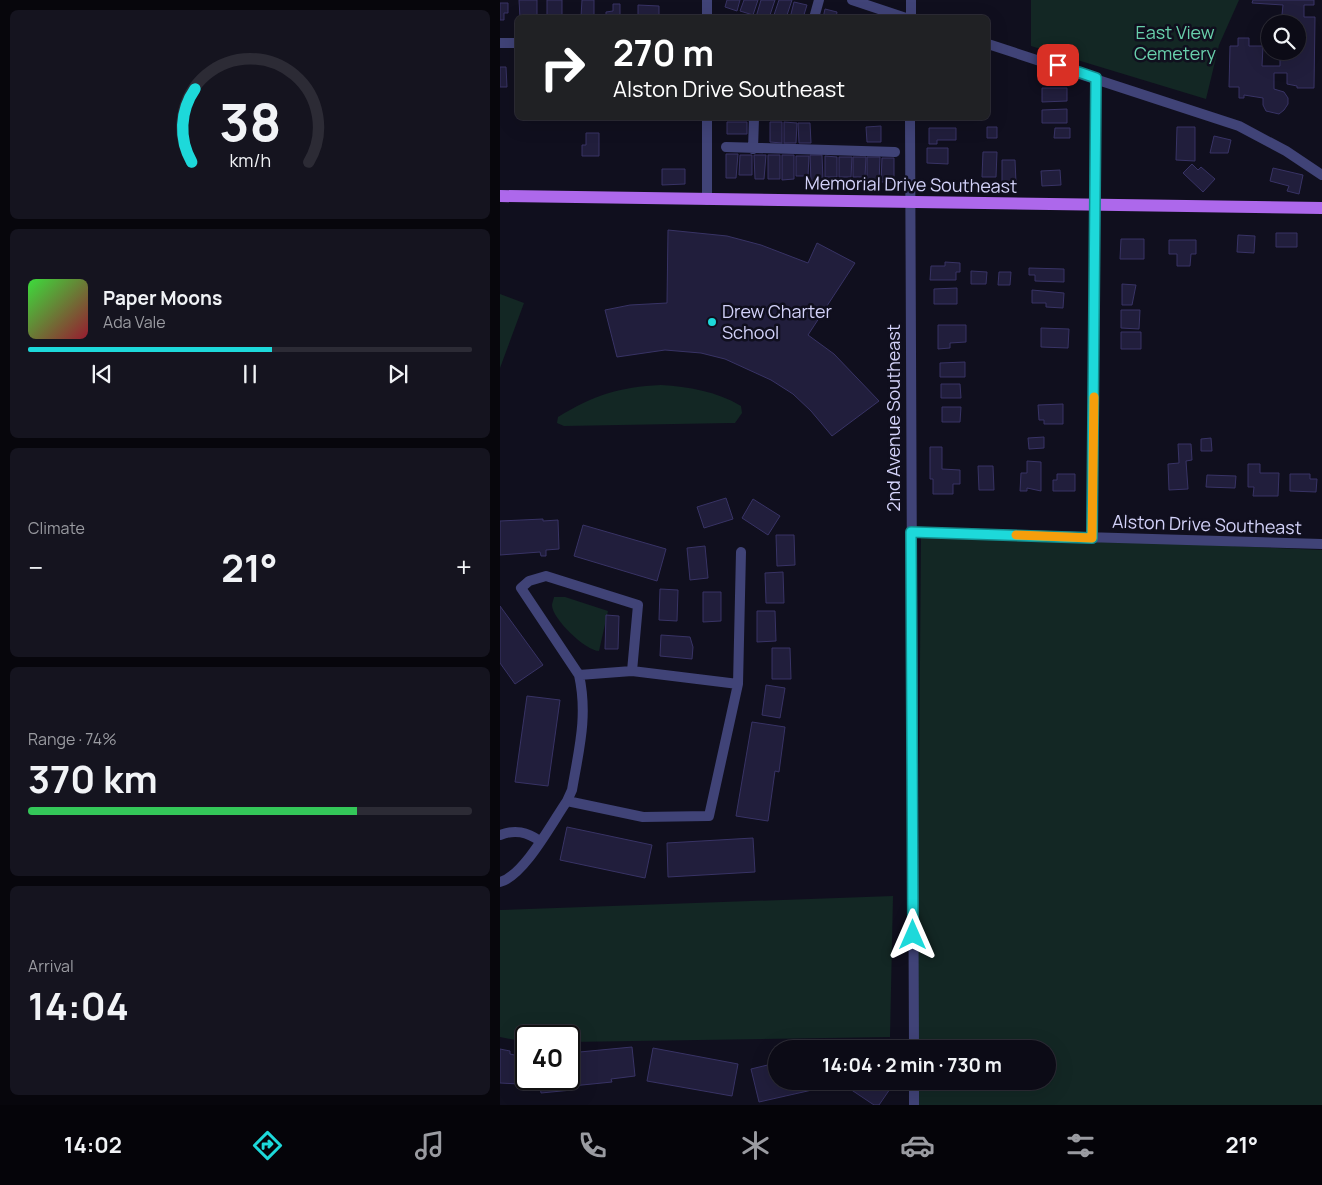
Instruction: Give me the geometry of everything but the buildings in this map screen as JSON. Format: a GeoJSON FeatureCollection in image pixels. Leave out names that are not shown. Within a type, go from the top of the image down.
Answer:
{"type":"FeatureCollection","features":[{"type":"Feature","properties":{"kind":"main road","name":"Memorial Drive Southeast"},"geometry":{"type":"LineString","coordinates":[[500,196],[1322,208]]}},
{"type":"Feature","properties":{"kind":"street"},"geometry":{"type":"LineString","coordinates":[[707,0],[707,15]]}},
{"type":"Feature","properties":{"kind":"street"},"geometry":{"type":"LineString","coordinates":[[815,15],[819,0]]}},
{"type":"Feature","properties":{"kind":"street"},"geometry":{"type":"LineString","coordinates":[[852,0],[897,15]]}},
{"type":"Feature","properties":{"kind":"street"},"geometry":{"type":"LineString","coordinates":[[911,0],[911,15]]}},
{"type":"Feature","properties":{"kind":"street"},"geometry":{"type":"LineString","coordinates":[[500,43],[515,43]]}},
{"type":"Feature","properties":{"kind":"street"},"geometry":{"type":"LineString","coordinates":[[990,45],[1239,126],[1286,151],[1322,175]]}},
{"type":"Feature","properties":{"kind":"street"},"geometry":{"type":"LineString","coordinates":[[1092,538],[1096,78]]}},
{"type":"Feature","properties":{"kind":"street"},"geometry":{"type":"LineString","coordinates":[[707,120],[707,200]]}},
{"type":"Feature","properties":{"kind":"street"},"geometry":{"type":"LineString","coordinates":[[753,149],[754,120]]}},
{"type":"Feature","properties":{"kind":"street","name":"2nd Avenue Southeast"},"geometry":{"type":"LineString","coordinates":[[910,120],[914,1040]]}},
{"type":"Feature","properties":{"kind":"street"},"geometry":{"type":"LineString","coordinates":[[726,146],[753,149],[895,152]]}},
{"type":"Feature","properties":{"kind":"street","name":"Alston Drive Southeast"},"geometry":{"type":"LineString","coordinates":[[911,532],[1322,544]]}},
{"type":"Feature","properties":{"kind":"street"},"geometry":{"type":"LineString","coordinates":[[567,801],[643,817],[709,816],[738,684],[741,552]]}},
{"type":"Feature","properties":{"kind":"street"},"geometry":{"type":"LineString","coordinates":[[500,882],[514,874],[540,841],[567,801],[572,790],[584,720],[584,697],[579,675],[521,588],[529,581],[546,576],[638,605],[632,671]]}},
{"type":"Feature","properties":{"kind":"street"},"geometry":{"type":"LineString","coordinates":[[579,675],[632,671],[738,684]]}},
{"type":"Feature","properties":{"kind":"street"},"geometry":{"type":"LineString","coordinates":[[500,835],[517,831],[531,834],[540,841]]}},
{"type":"Feature","properties":{"kind":"street"},"geometry":{"type":"LineString","coordinates":[[914,1090],[914,1105]]}},
{"type":"Feature","properties":{"kind":"green space","name":"East View Cemetery"},"geometry":{"type":"Polygon","coordinates":[[[1031,0],[1239,0],[1219,45],[1206,99],[1031,46],[1031,0]]]}},
{"type":"Feature","properties":{"kind":"green space"},"geometry":{"type":"Polygon","coordinates":[[[500,294],[524,303],[500,368],[500,294]]]}},
{"type":"Feature","properties":{"kind":"green space"},"geometry":{"type":"Polygon","coordinates":[[[661,385],[712,393],[741,406],[742,413],[735,423],[564,426],[557,423],[558,417],[595,398],[619,390],[661,385]]]}},
{"type":"Feature","properties":{"kind":"green space"},"geometry":{"type":"Polygon","coordinates":[[[921,532],[1322,550],[1322,1105],[917,1105],[917,1090],[1056,1090],[1056,1040],[917,1040],[921,532]]]}},
{"type":"Feature","properties":{"kind":"green space"},"geometry":{"type":"Polygon","coordinates":[[[554,597],[565,597],[608,611],[599,651],[586,646],[563,626],[553,611],[554,597]]]}},
{"type":"Feature","properties":{"kind":"green space"},"geometry":{"type":"Polygon","coordinates":[[[893,896],[890,1037],[580,1042],[580,1025],[515,1025],[515,1040],[500,1037],[500,910],[893,896]]]}},
{"type":"Feature","properties":{"kind":"slow traffic"},"geometry":{"type":"LineString","coordinates":[[1016,535],[1092,538],[1094,397]]}},
{"type":"Feature","properties":{"kind":"place","name":"Drew Charter School"},"geometry":{"type":"Point","coordinates":[712,322]}},
{"type":"Feature","properties":{"kind":"route"},"geometry":{"type":"LineString","coordinates":[[913,935],[911,532],[1092,538],[1096,78],[1058,65]]}}]}
